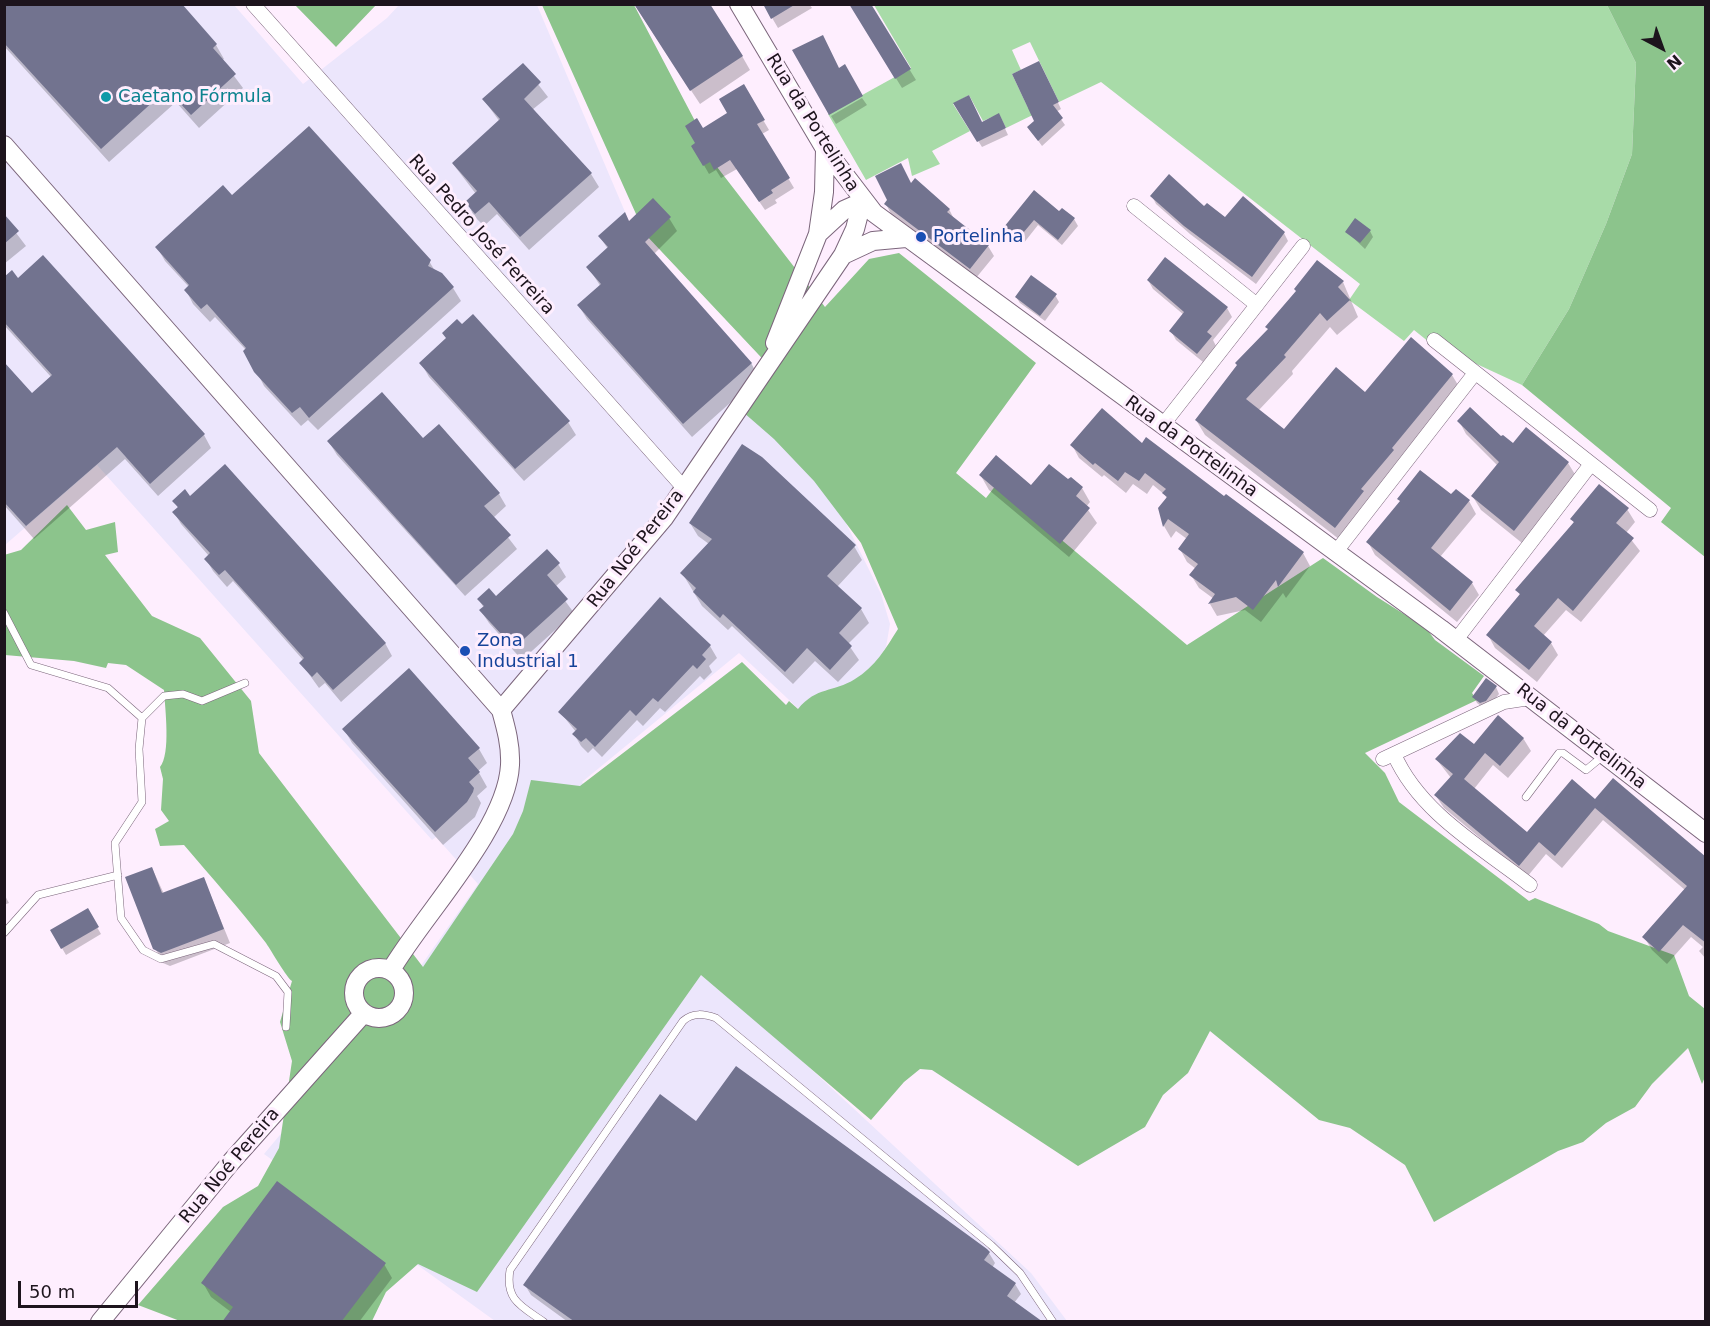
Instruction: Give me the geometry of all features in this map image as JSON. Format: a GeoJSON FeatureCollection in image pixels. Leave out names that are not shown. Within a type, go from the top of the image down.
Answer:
{"type":"FeatureCollection","features":[{"type":"Feature","properties":{"kind":"street","name":"Rua Pedro José Ferreira"},"geometry":{"type":"LineString","coordinates":[[253,4],[684,488]]}},
{"type":"Feature","properties":{"kind":"street","name":"Rua da Portelinha"},"geometry":{"type":"LineString","coordinates":[[739,4],[825,149],[862,202],[906,238],[1456,640],[1706,832]]}},
{"type":"Feature","properties":{"kind":"street"},"geometry":{"type":"LineString","coordinates":[[4,145],[501,710],[510,745],[510,765],[507,786],[492,824],[391,970]]}},
{"type":"Feature","properties":{"kind":"street","name":"Rua Noé Pereira"},"geometry":{"type":"LineString","coordinates":[[763,372],[818,234],[824,192],[825,149]]}},
{"type":"Feature","properties":{"kind":"street","name":"Rua Noé Pereira"},"geometry":{"type":"LineString","coordinates":[[501,710],[638,551],[684,488],[843,255],[855,229],[862,202]]}},
{"type":"Feature","properties":{"kind":"street","name":"Rua Noé Pereira"},"geometry":{"type":"LineString","coordinates":[[818,234],[844,210],[862,202]]}},
{"type":"Feature","properties":{"kind":"street"},"geometry":{"type":"LineString","coordinates":[[1134,206],[1257,305]]}},
{"type":"Feature","properties":{"kind":"street"},"geometry":{"type":"LineString","coordinates":[[843,255],[873,241],[906,238]]}},
{"type":"Feature","properties":{"kind":"street"},"geometry":{"type":"LineString","coordinates":[[1162,426],[1303,246]]}},
{"type":"Feature","properties":{"kind":"street"},"geometry":{"type":"LineString","coordinates":[[1434,340],[1650,510]]}},
{"type":"Feature","properties":{"kind":"street"},"geometry":{"type":"LineString","coordinates":[[1335,553],[1475,372]]}},
{"type":"Feature","properties":{"kind":"street"},"geometry":{"type":"LineString","coordinates":[[1456,640],[1591,464]]}},
{"type":"Feature","properties":{"kind":"street"},"geometry":{"type":"LineString","coordinates":[[1530,698],[1504,702],[1389,756],[1431,808],[1530,885]]}},
{"type":"Feature","properties":{"kind":"street"},"geometry":{"type":"LineString","coordinates":[[374,968],[391,970],[403,983],[404,999],[401,1007],[387,1018],[379,1019],[363,1014],[354,1000],[354,991],[360,976],[374,968]]}},
{"type":"Feature","properties":{"kind":"street","name":"Rua Noé Pereira"},"geometry":{"type":"LineString","coordinates":[[100,1322],[231,1162],[363,1014]]}},
{"type":"Feature","properties":{"kind":"lane"},"geometry":{"type":"LineString","coordinates":[[4,614],[31,665],[108,688],[142,718]]}},
{"type":"Feature","properties":{"kind":"lane"},"geometry":{"type":"LineString","coordinates":[[245,683],[202,701],[183,694],[164,696],[142,718],[139,749],[142,802],[115,843],[121,918],[142,950],[161,959],[214,944],[276,976],[288,992],[286,1027]]}},
{"type":"Feature","properties":{"kind":"lane"},"geometry":{"type":"LineString","coordinates":[[1526,797],[1559,753],[1563,753],[1586,770],[1604,755]]}},
{"type":"Feature","properties":{"kind":"lane"},"geometry":{"type":"LineString","coordinates":[[4,933],[38,895],[117,875]]}},
{"type":"Feature","properties":{"kind":"lane"},"geometry":{"type":"LineString","coordinates":[[544,1322],[513,1298],[508,1288],[510,1270],[683,1021],[695,1015],[706,1014],[716,1018],[991,1245],[1020,1273],[1053,1322]]}},
{"type":"Feature","properties":{"kind":"shaded area"},"geometry":{"type":"Polygon","coordinates":[[[5,5],[234,5],[303,84],[387,18],[399,5],[537,5],[631,226],[752,363],[764,407],[839,509],[881,594],[890,624],[886,647],[873,667],[804,714],[739,653],[582,782],[702,968],[1031,1273],[1067,1321],[495,1321],[264,1154],[418,970],[478,884],[436,837],[432,840],[97,465],[5,545],[5,5]]]}},
{"type":"Feature","properties":{"kind":"green space"},"geometry":{"type":"Polygon","coordinates":[[[295,5],[376,5],[336,47],[295,5]]]}},
{"type":"Feature","properties":{"kind":"green space"},"geometry":{"type":"Polygon","coordinates":[[[542,5],[634,5],[705,140],[714,163],[825,307],[869,259],[899,253],[1036,363],[956,473],[986,498],[996,485],[1187,645],[1323,558],[1377,597],[1426,628],[1435,640],[1484,676],[1472,693],[1477,700],[1365,753],[1385,773],[1399,802],[1529,901],[1535,898],[1599,924],[1608,931],[1674,955],[1689,996],[1705,1009],[1705,1077],[1702,1084],[1688,1048],[1652,1084],[1635,1107],[1606,1123],[1583,1142],[1558,1151],[1434,1222],[1405,1165],[1350,1128],[1319,1120],[1210,1031],[1188,1073],[1163,1095],[1145,1127],[1078,1166],[932,1070],[920,1069],[904,1082],[871,1120],[701,975],[477,1292],[418,1264],[386,1292],[372,1321],[180,1321],[138,1305],[223,1207],[258,1186],[279,1148],[292,1061],[280,1022],[292,981],[256,930],[184,845],[160,846],[155,829],[169,821],[161,810],[163,779],[160,767],[166,742],[164,690],[126,665],[108,663],[106,668],[74,661],[5,655],[4,555],[21,550],[67,505],[86,530],[115,522],[118,552],[105,555],[152,616],[200,638],[251,701],[259,753],[423,967],[513,834],[523,811],[531,780],[580,786],[742,662],[786,705],[789,701],[798,709],[819,693],[847,683],[862,674],[880,657],[898,629],[861,543],[814,481],[774,439],[743,412],[774,371],[645,234],[542,5]]]}},
{"type":"Feature","properties":{"kind":"green space"},"geometry":{"type":"Polygon","coordinates":[[[874,5],[1607,5],[1636,63],[1632,154],[1606,224],[1569,309],[1522,385],[1429,342],[1414,330],[1404,341],[1349,300],[1360,284],[1101,82],[1059,102],[1030,42],[1012,50],[1021,70],[1012,74],[1028,108],[1045,109],[1006,128],[999,114],[983,121],[969,95],[953,104],[970,131],[932,151],[940,164],[912,176],[908,158],[866,180],[828,114],[911,68],[874,5]]]}},
{"type":"Feature","properties":{"kind":"green space"},"geometry":{"type":"Polygon","coordinates":[[[1607,5],[1705,5],[1705,557],[1661,522],[1671,508],[1522,385],[1569,309],[1606,224],[1632,154],[1636,63],[1607,5]]]}},
{"type":"Feature","properties":{"kind":"building","name":"Caetano Fórmula"},"geometry":{"type":"Polygon","coordinates":[[[4,4],[182,4],[217,44],[213,48],[236,74],[191,115],[167,89],[101,149],[4,43],[4,4]]]}},
{"type":"Feature","properties":{"kind":"building"},"geometry":{"type":"Polygon","coordinates":[[[634,4],[710,4],[743,56],[690,91],[634,4]]]}},
{"type":"Feature","properties":{"kind":"building"},"geometry":{"type":"Polygon","coordinates":[[[763,4],[796,4],[771,19],[763,4]]]}},
{"type":"Feature","properties":{"kind":"building"},"geometry":{"type":"Polygon","coordinates":[[[849,4],[871,4],[911,69],[895,79],[849,4]]]}},
{"type":"Feature","properties":{"kind":"building"},"geometry":{"type":"Polygon","coordinates":[[[823,35],[839,68],[845,64],[863,96],[829,115],[792,50],[823,35]]]}},
{"type":"Feature","properties":{"kind":"building"},"geometry":{"type":"Polygon","coordinates":[[[1039,61],[1059,102],[1053,105],[1063,118],[1038,141],[1027,127],[1034,121],[1012,74],[1039,61]]]}},
{"type":"Feature","properties":{"kind":"building"},"geometry":{"type":"Polygon","coordinates":[[[523,63],[541,82],[524,99],[592,173],[520,237],[489,202],[475,214],[465,202],[477,191],[452,163],[500,119],[482,99],[523,63]]]}},
{"type":"Feature","properties":{"kind":"building"},"geometry":{"type":"Polygon","coordinates":[[[744,84],[765,120],[757,124],[790,178],[771,190],[773,193],[759,202],[730,160],[714,170],[710,162],[703,166],[691,146],[695,143],[685,126],[697,118],[703,128],[727,113],[719,99],[744,84]]]}},
{"type":"Feature","properties":{"kind":"building"},"geometry":{"type":"Polygon","coordinates":[[[969,95],[982,122],[999,113],[1006,128],[977,142],[953,103],[969,95]]]}},
{"type":"Feature","properties":{"kind":"building"},"geometry":{"type":"Polygon","coordinates":[[[309,126],[431,260],[428,266],[442,273],[454,287],[309,418],[300,407],[292,413],[254,372],[243,351],[246,348],[207,304],[201,309],[184,290],[189,285],[155,247],[223,185],[232,195],[309,126]]]}},
{"type":"Feature","properties":{"kind":"building"},"geometry":{"type":"Polygon","coordinates":[[[901,163],[911,183],[915,178],[950,209],[947,212],[989,245],[970,269],[884,204],[887,200],[875,176],[901,163]]]}},
{"type":"Feature","properties":{"kind":"building"},"geometry":{"type":"Polygon","coordinates":[[[1169,174],[1204,206],[1207,203],[1225,217],[1243,196],[1285,232],[1252,277],[1184,226],[1150,196],[1169,174]]]}},
{"type":"Feature","properties":{"kind":"building"},"geometry":{"type":"Polygon","coordinates":[[[1034,190],[1059,211],[1062,208],[1075,218],[1058,240],[1034,220],[1018,239],[1004,227],[1034,190]]]}},
{"type":"Feature","properties":{"kind":"building"},"geometry":{"type":"Polygon","coordinates":[[[653,198],[671,217],[645,242],[752,363],[683,424],[577,305],[601,284],[586,267],[608,247],[598,236],[625,212],[629,221],[653,198]]]}},
{"type":"Feature","properties":{"kind":"building"},"geometry":{"type":"Polygon","coordinates":[[[4,214],[19,231],[4,244],[4,214]]]}},
{"type":"Feature","properties":{"kind":"building"},"geometry":{"type":"Polygon","coordinates":[[[1355,218],[1371,230],[1360,243],[1345,232],[1355,218]]]}},
{"type":"Feature","properties":{"kind":"building"},"geometry":{"type":"Polygon","coordinates":[[[43,255],[205,434],[150,484],[117,447],[26,526],[4,502],[4,362],[32,393],[52,375],[4,322],[4,277],[12,270],[18,278],[43,255]]]}},
{"type":"Feature","properties":{"kind":"building"},"geometry":{"type":"Polygon","coordinates":[[[1165,257],[1228,307],[1207,332],[1212,336],[1197,354],[1169,331],[1184,312],[1147,280],[1165,257]]]}},
{"type":"Feature","properties":{"kind":"building"},"geometry":{"type":"Polygon","coordinates":[[[1317,260],[1344,281],[1338,287],[1350,300],[1327,321],[1320,313],[1284,355],[1286,357],[1246,399],[1284,429],[1336,367],[1365,392],[1411,337],[1453,374],[1392,448],[1394,450],[1361,489],[1364,491],[1335,528],[1195,420],[1237,365],[1235,363],[1268,329],[1265,327],[1296,291],[1294,289],[1317,260]]]}},
{"type":"Feature","properties":{"kind":"building"},"geometry":{"type":"Polygon","coordinates":[[[1031,275],[1057,294],[1040,316],[1015,297],[1031,275]]]}},
{"type":"Feature","properties":{"kind":"building"},"geometry":{"type":"Polygon","coordinates":[[[473,314],[570,421],[515,469],[419,363],[446,338],[442,333],[457,319],[462,324],[473,314]]]}},
{"type":"Feature","properties":{"kind":"building"},"geometry":{"type":"Polygon","coordinates":[[[382,392],[423,438],[439,424],[500,493],[484,506],[511,535],[456,585],[327,441],[382,392]]]}},
{"type":"Feature","properties":{"kind":"building"},"geometry":{"type":"Polygon","coordinates":[[[1470,407],[1501,436],[1503,435],[1513,443],[1526,427],[1569,462],[1514,531],[1471,496],[1499,462],[1457,421],[1470,407]]]}},
{"type":"Feature","properties":{"kind":"building"},"geometry":{"type":"Polygon","coordinates":[[[1102,408],[1142,443],[1146,437],[1224,496],[1226,494],[1304,552],[1278,587],[1276,580],[1253,610],[1236,597],[1208,604],[1215,594],[1189,575],[1198,564],[1178,549],[1189,534],[1168,519],[1163,527],[1158,508],[1167,497],[1162,493],[1166,489],[1145,473],[1139,481],[1125,472],[1118,481],[1095,463],[1093,465],[1070,445],[1102,408]]]}},
{"type":"Feature","properties":{"kind":"building"},"geometry":{"type":"Polygon","coordinates":[[[742,444],[762,457],[856,545],[827,576],[862,608],[839,633],[852,646],[830,670],[807,648],[785,672],[723,614],[720,618],[693,592],[696,588],[680,573],[712,539],[689,523],[742,444]]]}},
{"type":"Feature","properties":{"kind":"building"},"geometry":{"type":"Polygon","coordinates":[[[996,455],[1031,485],[1049,464],[1083,487],[1076,496],[1090,508],[1060,544],[979,475],[996,455]]]}},
{"type":"Feature","properties":{"kind":"building"},"geometry":{"type":"Polygon","coordinates":[[[225,464],[386,643],[333,690],[317,672],[312,677],[299,663],[304,658],[225,570],[219,575],[204,559],[210,553],[172,512],[178,507],[172,501],[185,489],[190,496],[225,464]]]}},
{"type":"Feature","properties":{"kind":"building"},"geometry":{"type":"Polygon","coordinates":[[[1420,470],[1451,494],[1456,489],[1470,500],[1431,548],[1473,582],[1450,611],[1366,542],[1400,501],[1397,499],[1420,470]]]}},
{"type":"Feature","properties":{"kind":"building"},"geometry":{"type":"Polygon","coordinates":[[[1599,484],[1629,508],[1616,523],[1634,538],[1573,611],[1558,598],[1534,626],[1552,642],[1529,670],[1486,635],[1520,594],[1515,590],[1574,522],[1570,519],[1599,484]]]}},
{"type":"Feature","properties":{"kind":"building"},"geometry":{"type":"Polygon","coordinates":[[[547,549],[560,563],[547,575],[568,599],[514,648],[479,610],[484,606],[477,599],[489,588],[496,596],[547,549]]]}},
{"type":"Feature","properties":{"kind":"building"},"geometry":{"type":"Polygon","coordinates":[[[660,597],[711,645],[702,655],[706,659],[697,669],[693,665],[658,702],[653,698],[636,716],[630,710],[595,747],[586,738],[581,742],[572,734],[577,729],[558,712],[660,597]]]}},
{"type":"Feature","properties":{"kind":"building"},"geometry":{"type":"Polygon","coordinates":[[[409,668],[480,748],[468,758],[480,772],[469,782],[474,788],[473,792],[467,802],[435,832],[342,729],[409,668]]]}},
{"type":"Feature","properties":{"kind":"building"},"geometry":{"type":"Polygon","coordinates":[[[1486,678],[1497,686],[1486,701],[1480,703],[1472,697],[1486,678]]]}},
{"type":"Feature","properties":{"kind":"building"},"geometry":{"type":"Polygon","coordinates":[[[1498,715],[1524,738],[1500,766],[1485,753],[1464,779],[1527,832],[1572,779],[1595,799],[1613,778],[1706,857],[1706,943],[1683,925],[1659,952],[1642,937],[1687,886],[1595,808],[1555,856],[1539,842],[1519,866],[1434,795],[1453,774],[1435,759],[1460,733],[1474,744],[1498,715]]]}},
{"type":"Feature","properties":{"kind":"building"},"geometry":{"type":"Polygon","coordinates":[[[152,867],[162,893],[204,877],[224,929],[161,953],[153,949],[125,877],[152,867]]]}},
{"type":"Feature","properties":{"kind":"building"},"geometry":{"type":"Polygon","coordinates":[[[88,908],[99,927],[61,949],[50,930],[88,908]]]}},
{"type":"Feature","properties":{"kind":"building"},"geometry":{"type":"Polygon","coordinates":[[[736,1066],[987,1249],[990,1252],[984,1260],[1016,1283],[1007,1296],[1043,1322],[575,1322],[523,1285],[660,1094],[696,1121],[736,1066]]]}},
{"type":"Feature","properties":{"kind":"building"},"geometry":{"type":"Polygon","coordinates":[[[277,1181],[386,1263],[341,1322],[222,1322],[233,1307],[201,1283],[277,1181]]]}},
{"type":"Feature","properties":{"kind":"place","name":"Caetano Fórmula"},"geometry":{"type":"Point","coordinates":[106,97]}},
{"type":"Feature","properties":{"kind":"place","name":"Portelinha"},"geometry":{"type":"Point","coordinates":[921,237]}},
{"type":"Feature","properties":{"kind":"place","name":"Zona Industrial 1"},"geometry":{"type":"Point","coordinates":[465,651]}}]}
